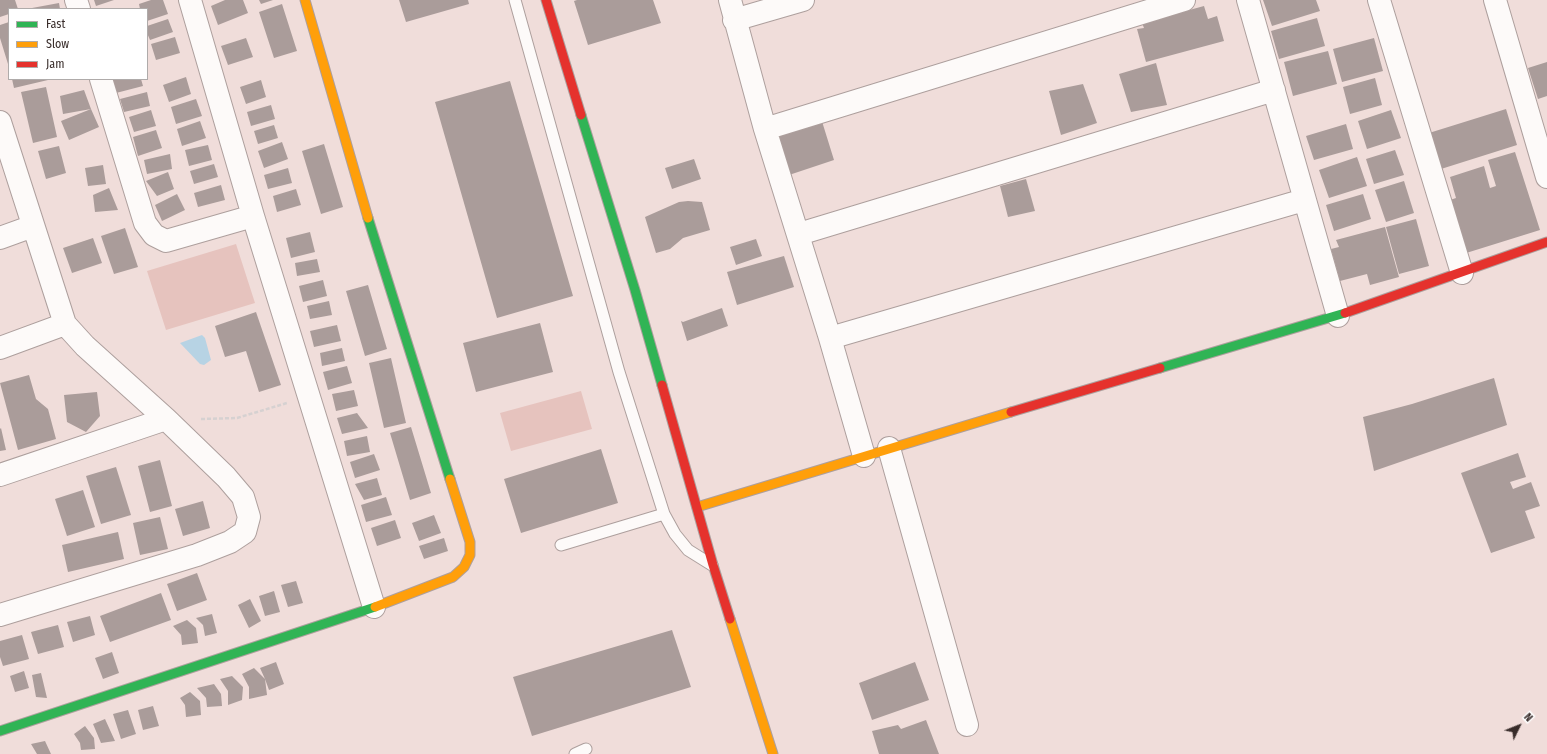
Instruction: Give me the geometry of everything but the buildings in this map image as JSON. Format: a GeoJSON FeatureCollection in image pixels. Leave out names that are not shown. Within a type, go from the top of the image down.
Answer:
{"type":"FeatureCollection","features":[{"type":"Feature","properties":{"kind":"street"},"geometry":{"type":"LineString","coordinates":[[190,0],[253,216],[374,607]]}},
{"type":"Feature","properties":{"kind":"street"},"geometry":{"type":"LineString","coordinates":[[0,731],[374,607],[453,577],[464,567],[470,555],[470,542],[370,223],[305,0]]}},
{"type":"Feature","properties":{"kind":"street"},"geometry":{"type":"LineString","coordinates":[[546,0],[635,290],[713,565],[773,754]]}},
{"type":"Feature","properties":{"kind":"street"},"geometry":{"type":"LineString","coordinates":[[803,0],[732,10],[765,129],[799,234],[864,456]]}},
{"type":"Feature","properties":{"kind":"street"},"geometry":{"type":"LineString","coordinates":[[765,129],[1184,0]]}},
{"type":"Feature","properties":{"kind":"street"},"geometry":{"type":"LineString","coordinates":[[1248,0],[1338,316]]}},
{"type":"Feature","properties":{"kind":"street"},"geometry":{"type":"LineString","coordinates":[[1379,0],[1462,273]]}},
{"type":"Feature","properties":{"kind":"street"},"geometry":{"type":"LineString","coordinates":[[1495,0],[1547,177]]}},
{"type":"Feature","properties":{"kind":"street"},"geometry":{"type":"LineString","coordinates":[[101,80],[145,223],[154,235],[166,241],[253,216]]}},
{"type":"Feature","properties":{"kind":"street"},"geometry":{"type":"LineString","coordinates":[[799,234],[1274,90]]}},
{"type":"Feature","properties":{"kind":"street"},"geometry":{"type":"LineString","coordinates":[[0,615],[198,555],[230,542],[245,532],[249,517],[243,497],[226,477],[166,419],[85,346],[65,324],[1,126]]}},
{"type":"Feature","properties":{"kind":"street"},"geometry":{"type":"LineString","coordinates":[[830,338],[1304,200]]}},
{"type":"Feature","properties":{"kind":"street"},"geometry":{"type":"LineString","coordinates":[[0,238],[33,226]]}},
{"type":"Feature","properties":{"kind":"street"},"geometry":{"type":"LineString","coordinates":[[697,507],[889,448],[1338,316],[1547,242]]}},
{"type":"Feature","properties":{"kind":"street"},"geometry":{"type":"LineString","coordinates":[[0,348],[65,324]]}},
{"type":"Feature","properties":{"kind":"street"},"geometry":{"type":"LineString","coordinates":[[0,475],[166,419]]}},
{"type":"Feature","properties":{"kind":"street"},"geometry":{"type":"LineString","coordinates":[[889,448],[967,725]]}},
{"type":"Feature","properties":{"kind":"lane"},"geometry":{"type":"LineString","coordinates":[[514,0],[619,372],[664,514],[675,534],[688,550],[713,565]]}},
{"type":"Feature","properties":{"kind":"lane"},"geometry":{"type":"LineString","coordinates":[[561,546],[664,514]]}},
{"type":"Feature","properties":{"kind":"lane"},"geometry":{"type":"LineString","coordinates":[[574,754],[586,749]]}},
{"type":"Feature","properties":{"kind":"path"},"geometry":{"type":"LineString","coordinates":[[166,419],[237,418],[309,396]]}},
{"type":"Feature","properties":{"kind":"shaded area"},"geometry":{"type":"Polygon","coordinates":[[[236,244],[255,303],[166,330],[147,271],[236,244]]]}},
{"type":"Feature","properties":{"kind":"shaded area"},"geometry":{"type":"Polygon","coordinates":[[[581,391],[592,429],[511,451],[500,413],[581,391]]]}},
{"type":"Feature","properties":{"kind":"water"},"geometry":{"type":"Polygon","coordinates":[[[202,335],[205,338],[211,360],[204,365],[200,364],[180,343],[202,335]]]}},
{"type":"Feature","properties":{"kind":"traffic: fast"},"geometry":{"type":"LineString","coordinates":[[581,115],[635,290],[662,385]]}},
{"type":"Feature","properties":{"kind":"traffic: fast"},"geometry":{"type":"LineString","coordinates":[[368,218],[450,479]]}},
{"type":"Feature","properties":{"kind":"traffic: fast"},"geometry":{"type":"LineString","coordinates":[[1160,368],[1345,313]]}},
{"type":"Feature","properties":{"kind":"traffic: fast"},"geometry":{"type":"LineString","coordinates":[[0,731],[375,607]]}},
{"type":"Feature","properties":{"kind":"traffic: slow"},"geometry":{"type":"LineString","coordinates":[[305,0],[368,218]]}},
{"type":"Feature","properties":{"kind":"traffic: slow"},"geometry":{"type":"LineString","coordinates":[[697,507],[1011,412]]}},
{"type":"Feature","properties":{"kind":"traffic: slow"},"geometry":{"type":"LineString","coordinates":[[375,607],[453,577],[464,567],[470,555],[470,542],[450,479]]}},
{"type":"Feature","properties":{"kind":"traffic: slow"},"geometry":{"type":"LineString","coordinates":[[730,619],[773,754]]}},
{"type":"Feature","properties":{"kind":"traffic: jam"},"geometry":{"type":"LineString","coordinates":[[546,0],[581,115]]}},
{"type":"Feature","properties":{"kind":"traffic: jam"},"geometry":{"type":"LineString","coordinates":[[1345,313],[1547,242]]}},
{"type":"Feature","properties":{"kind":"traffic: jam"},"geometry":{"type":"LineString","coordinates":[[1011,412],[1160,368]]}},
{"type":"Feature","properties":{"kind":"traffic: jam"},"geometry":{"type":"LineString","coordinates":[[662,385],[713,565],[730,619]]}}]}
